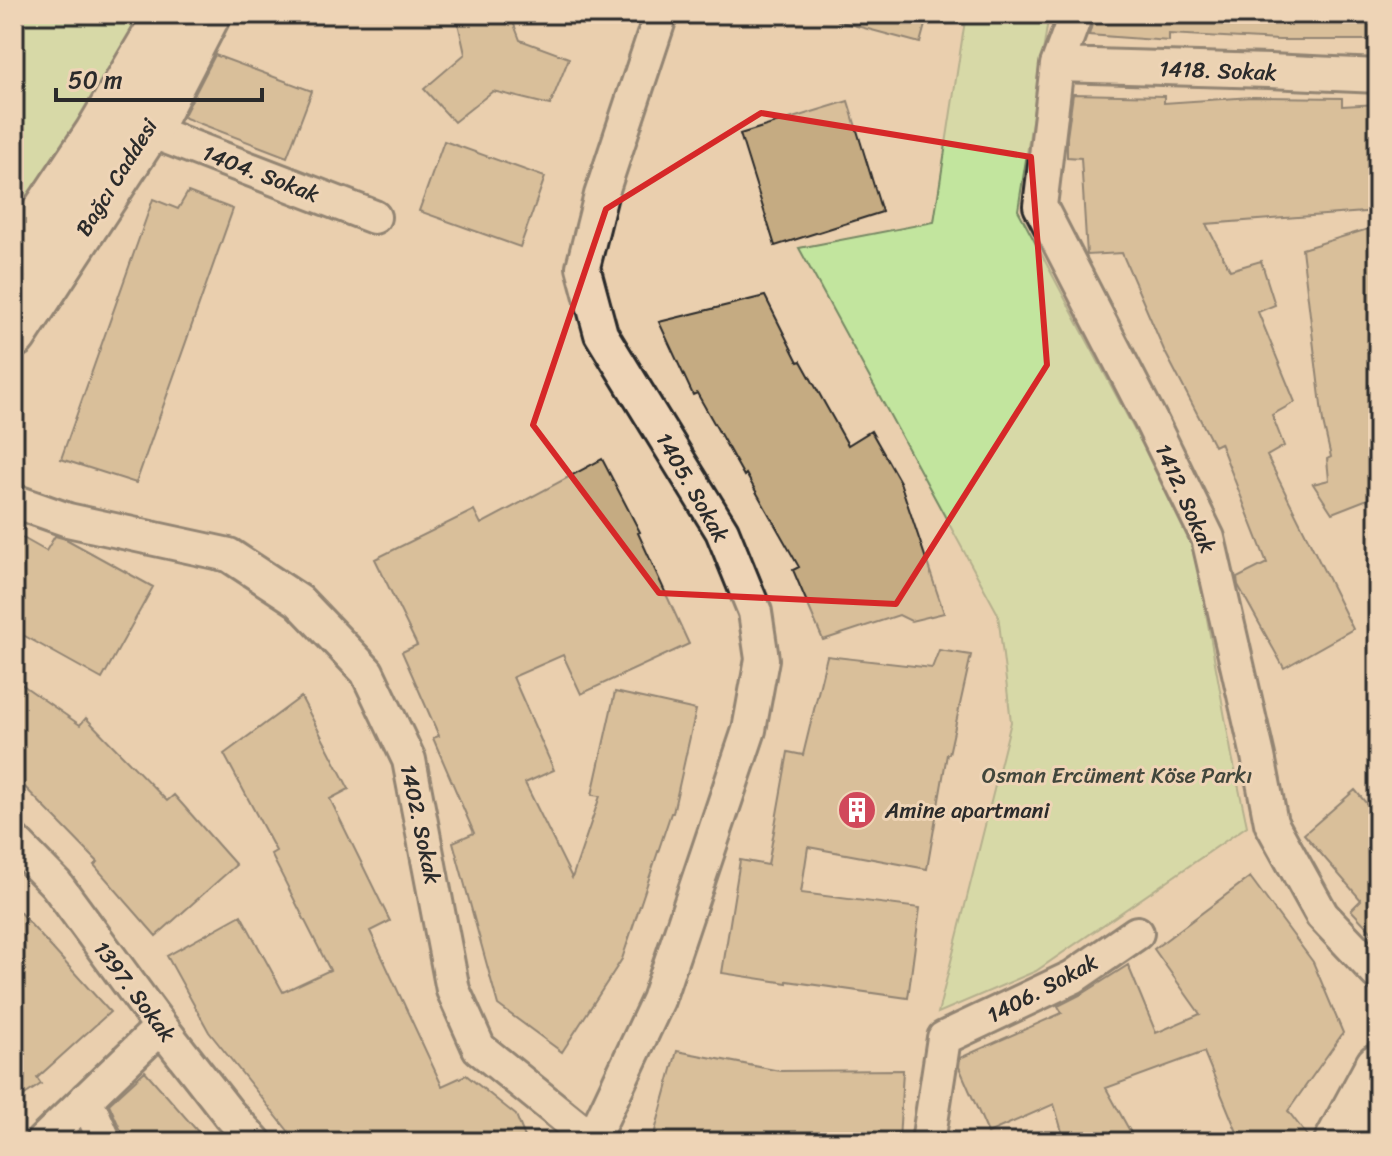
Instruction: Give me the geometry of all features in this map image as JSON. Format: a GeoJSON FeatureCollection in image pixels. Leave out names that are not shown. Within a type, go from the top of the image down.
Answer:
{"type":"FeatureCollection","features":[{"type":"Feature","properties":{"kind":"main road","name":"Bağcı Caddesi"},"geometry":{"type":"LineString","coordinates":[[14,258],[97,134],[168,14]]}},
{"type":"Feature","properties":{"kind":"main road","name":"Bağcı Caddesi"},"geometry":{"type":"LineString","coordinates":[[14,335],[148,130],[208,14]]}},
{"type":"Feature","properties":{"kind":"main road"},"geometry":{"type":"LineString","coordinates":[[1337,1142],[1378,1066]]}},
{"type":"Feature","properties":{"kind":"street","name":"1405. Sokak"},"geometry":{"type":"LineString","coordinates":[[586,1140],[600,1123],[658,1000],[749,730],[762,659],[755,612],[722,531],[601,334],[583,267],[601,195],[661,14]]}},
{"type":"Feature","properties":{"kind":"street","name":"1412. Sokak"},"geometry":{"type":"LineString","coordinates":[[1076,14],[1057,65],[1040,206],[1208,538],[1271,823],[1322,915],[1378,974]]}},
{"type":"Feature","properties":{"kind":"street","name":"1418. Sokak"},"geometry":{"type":"LineString","coordinates":[[1057,65],[1378,76]]}},
{"type":"Feature","properties":{"kind":"street","name":"1404. Sokak"},"geometry":{"type":"LineString","coordinates":[[148,130],[374,217]]}},
{"type":"Feature","properties":{"kind":"street","name":"1402. Sokak"},"geometry":{"type":"LineString","coordinates":[[14,501],[68,520],[229,555],[299,601],[367,672],[409,760],[453,990],[479,1048],[586,1140]]}},
{"type":"Feature","properties":{"kind":"street","name":"1397. Sokak"},"geometry":{"type":"LineString","coordinates":[[14,841],[56,884],[161,1027],[229,1114],[255,1142]]}},
{"type":"Feature","properties":{"kind":"street","name":"1406. Sokak"},"geometry":{"type":"LineString","coordinates":[[928,1142],[944,1038],[1073,977],[1137,933]]}},
{"type":"Feature","properties":{"kind":"street"},"geometry":{"type":"LineString","coordinates":[[42,1142],[161,1027]]}},
{"type":"Feature","properties":{"kind":"street"},"geometry":{"type":"LineString","coordinates":[[86,1099],[105,1142]]}},
{"type":"Feature","properties":{"kind":"highlighted area"},"geometry":{"type":"Polygon","coordinates":[[[761,113],[1031,157],[1047,365],[896,604],[659,593],[533,425],[606,209],[761,113]]]}},
{"type":"Feature","properties":{"kind":"green space"},"geometry":{"type":"Polygon","coordinates":[[[14,14],[149,14],[14,228],[14,14]]]}},
{"type":"Feature","properties":{"kind":"green space","name":"Osman Ercüment Köse Parkı"},"geometry":{"type":"Polygon","coordinates":[[[966,14],[1049,14],[1018,210],[1143,446],[1195,553],[1247,826],[1036,971],[938,1013],[1011,722],[998,614],[799,248],[934,222],[966,14]]]}},
{"type":"Feature","properties":{"kind":"building"},"geometry":{"type":"Polygon","coordinates":[[[456,14],[510,14],[520,40],[569,58],[550,105],[493,91],[454,122],[424,89],[465,54],[456,14]]]}},
{"type":"Feature","properties":{"kind":"building"},"geometry":{"type":"Polygon","coordinates":[[[839,14],[928,14],[920,43],[838,21],[839,14]]]}},
{"type":"Feature","properties":{"kind":"building"},"geometry":{"type":"Polygon","coordinates":[[[1095,14],[1378,14],[1378,40],[1279,40],[1169,34],[1169,41],[1089,35],[1095,14]]]}},
{"type":"Feature","properties":{"kind":"building"},"geometry":{"type":"Polygon","coordinates":[[[215,55],[312,91],[287,157],[183,117],[215,55]]]}},
{"type":"Feature","properties":{"kind":"building"},"geometry":{"type":"Polygon","coordinates":[[[1073,94],[1164,96],[1164,103],[1252,97],[1342,98],[1342,106],[1378,104],[1378,211],[1206,224],[1230,270],[1261,261],[1275,305],[1258,312],[1295,402],[1272,415],[1284,446],[1267,456],[1353,629],[1284,668],[1238,585],[1237,578],[1267,563],[1220,443],[1214,446],[1164,350],[1122,253],[1087,255],[1081,158],[1067,157],[1073,94]]]}},
{"type":"Feature","properties":{"kind":"building"},"geometry":{"type":"Polygon","coordinates":[[[848,101],[882,212],[775,246],[740,134],[848,101]]]}},
{"type":"Feature","properties":{"kind":"building"},"geometry":{"type":"Polygon","coordinates":[[[444,141],[545,177],[520,247],[419,211],[444,141]]]}},
{"type":"Feature","properties":{"kind":"building"},"geometry":{"type":"Polygon","coordinates":[[[188,192],[233,209],[136,483],[61,459],[153,199],[178,209],[188,192]]]}},
{"type":"Feature","properties":{"kind":"building"},"geometry":{"type":"Polygon","coordinates":[[[1378,226],[1378,323],[1373,324],[1378,348],[1378,495],[1332,513],[1313,484],[1329,480],[1327,459],[1331,457],[1323,422],[1302,249],[1378,226]]]}},
{"type":"Feature","properties":{"kind":"building"},"geometry":{"type":"Polygon","coordinates":[[[765,296],[798,362],[801,361],[848,445],[871,431],[900,482],[944,613],[911,621],[899,615],[823,640],[793,570],[799,567],[697,393],[693,395],[659,322],[765,296]]]}},
{"type":"Feature","properties":{"kind":"building"},"geometry":{"type":"Polygon","coordinates":[[[602,459],[640,532],[689,644],[581,694],[563,655],[513,677],[554,770],[525,783],[572,878],[600,796],[592,795],[615,692],[696,710],[673,813],[622,959],[562,1052],[498,1005],[453,842],[474,833],[433,738],[439,736],[402,652],[417,645],[375,559],[474,510],[481,524],[602,459]]]}},
{"type":"Feature","properties":{"kind":"building"},"geometry":{"type":"Polygon","coordinates":[[[14,533],[46,551],[55,536],[66,539],[153,587],[102,679],[14,630],[14,533]]]}},
{"type":"Feature","properties":{"kind":"building"},"geometry":{"type":"Polygon","coordinates":[[[939,650],[971,655],[947,754],[927,869],[808,847],[801,893],[920,908],[908,998],[722,973],[740,860],[768,865],[788,752],[803,755],[827,656],[932,668],[939,650]]]}},
{"type":"Feature","properties":{"kind":"building"},"geometry":{"type":"Polygon","coordinates":[[[14,679],[80,725],[86,718],[167,801],[174,795],[236,865],[156,936],[94,865],[98,862],[14,776],[14,679]]]}},
{"type":"Feature","properties":{"kind":"building"},"geometry":{"type":"Polygon","coordinates":[[[301,697],[349,789],[330,799],[390,921],[370,931],[442,1086],[466,1075],[516,1115],[527,1142],[297,1142],[209,1032],[167,956],[241,915],[283,992],[330,970],[271,854],[276,851],[224,754],[301,697]]]}},
{"type":"Feature","properties":{"kind":"building"},"geometry":{"type":"Polygon","coordinates":[[[1355,790],[1378,817],[1378,939],[1351,910],[1361,900],[1304,834],[1355,790]]]}},
{"type":"Feature","properties":{"kind":"building"},"geometry":{"type":"Polygon","coordinates":[[[1250,877],[1313,962],[1343,1033],[1288,1111],[1312,1142],[1241,1142],[1204,1052],[1106,1088],[1136,1142],[1065,1142],[1054,1104],[988,1133],[959,1067],[960,1058],[1062,1013],[1058,1006],[1128,965],[1156,1033],[1200,1014],[1154,949],[1250,877]]]}},
{"type":"Feature","properties":{"kind":"building"},"geometry":{"type":"Polygon","coordinates":[[[14,906],[110,1012],[37,1078],[41,1084],[14,1102],[14,906]]]}},
{"type":"Feature","properties":{"kind":"building"},"geometry":{"type":"Polygon","coordinates":[[[677,1051],[780,1071],[903,1070],[899,1142],[652,1142],[677,1051]]]}},
{"type":"Feature","properties":{"kind":"building"},"geometry":{"type":"Polygon","coordinates":[[[145,1071],[207,1142],[126,1142],[109,1104],[145,1071]]]}},
{"type":"Feature","properties":{"kind":"place","name":"Amine apartmani"},"geometry":{"type":"Point","coordinates":[857,810]}}]}
